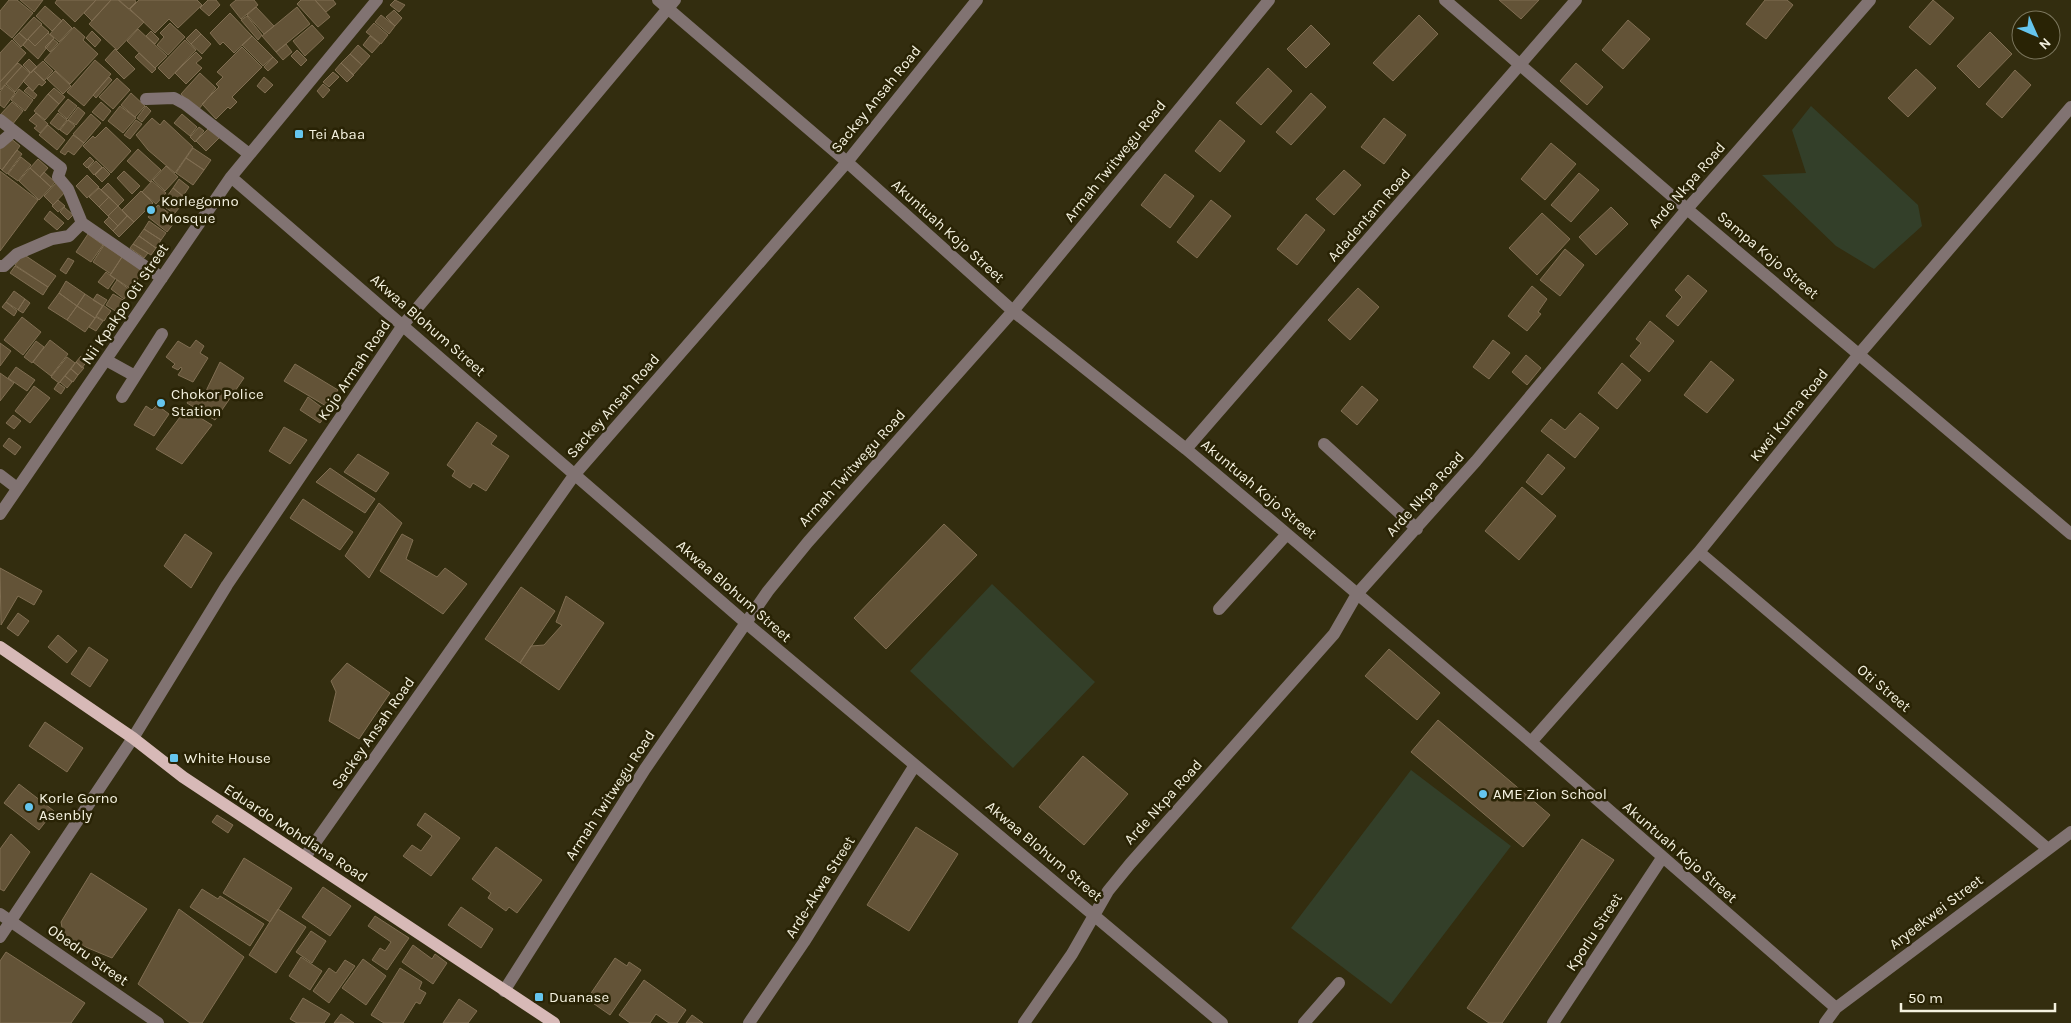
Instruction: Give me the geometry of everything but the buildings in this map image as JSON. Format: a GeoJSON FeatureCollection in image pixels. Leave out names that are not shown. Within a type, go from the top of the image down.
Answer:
{"type":"FeatureCollection","features":[{"type":"Feature","properties":{"kind":"main road","name":"Eduardo Mohdlana Road"},"geometry":{"type":"LineString","coordinates":[[0,647],[133,738],[182,777],[554,1023]]}},
{"type":"Feature","properties":{"kind":"street","name":"Nii Kpakpo Oti Street"},"geometry":{"type":"LineString","coordinates":[[0,514],[231,177],[377,0]]}},
{"type":"Feature","properties":{"kind":"street","name":"Sackey Ansah Road"},"geometry":{"type":"LineString","coordinates":[[305,857],[575,474],[847,162],[977,0]]}},
{"type":"Feature","properties":{"kind":"street","name":"Armah Twitwegu Road"},"geometry":{"type":"LineString","coordinates":[[504,991],[645,769],[768,591],[808,542],[1013,311],[1269,0]]}},
{"type":"Feature","properties":{"kind":"street","name":"Sampa Kojo Street"},"geometry":{"type":"LineString","coordinates":[[1445,0],[1687,209],[1860,353],[2071,534]]}},
{"type":"Feature","properties":{"kind":"street","name":"Adadentam Road"},"geometry":{"type":"LineString","coordinates":[[1186,449],[1576,0]]}},
{"type":"Feature","properties":{"kind":"street","name":"Arde Nkpa Road"},"geometry":{"type":"LineString","coordinates":[[1024,1023],[1072,954],[1108,891],[1130,864],[1334,634],[1357,594],[1476,462],[1687,209],[1870,0]]}},
{"type":"Feature","properties":{"kind":"street","name":"Akuntuah Kojo Street"},"geometry":{"type":"LineString","coordinates":[[667,3],[1013,311],[1186,449],[1287,534],[1531,742],[1836,1008]]}},
{"type":"Feature","properties":{"kind":"street","name":"Kojo Armah Road"},"geometry":{"type":"LineString","coordinates":[[0,936],[5,917],[133,738],[228,585],[403,325],[667,3]]}},
{"type":"Feature","properties":{"kind":"street"},"geometry":{"type":"LineString","coordinates":[[146,99],[174,98],[185,104],[249,154]]}},
{"type":"Feature","properties":{"kind":"street","name":"Kwei Kuma Road"},"geometry":{"type":"LineString","coordinates":[[1531,742],[1699,552],[1860,353],[2071,107]]}},
{"type":"Feature","properties":{"kind":"street"},"geometry":{"type":"LineString","coordinates":[[0,120],[61,168],[58,176],[68,189],[82,224],[162,278]]}},
{"type":"Feature","properties":{"kind":"street"},"geometry":{"type":"LineString","coordinates":[[0,143],[14,131]]}},
{"type":"Feature","properties":{"kind":"street","name":"Akwaa Blohum Street"},"geometry":{"type":"LineString","coordinates":[[231,177],[746,623],[1222,1023]]}},
{"type":"Feature","properties":{"kind":"street"},"geometry":{"type":"LineString","coordinates":[[0,266],[4,266],[17,254],[35,246],[52,239],[69,236],[82,224]]}},
{"type":"Feature","properties":{"kind":"street"},"geometry":{"type":"LineString","coordinates":[[122,397],[162,334]]}},
{"type":"Feature","properties":{"kind":"street"},"geometry":{"type":"LineString","coordinates":[[106,360],[134,376]]}},
{"type":"Feature","properties":{"kind":"street"},"geometry":{"type":"LineString","coordinates":[[1324,444],[1417,529]]}},
{"type":"Feature","properties":{"kind":"street"},"geometry":{"type":"LineString","coordinates":[[0,475],[18,488]]}},
{"type":"Feature","properties":{"kind":"street"},"geometry":{"type":"LineString","coordinates":[[1219,610],[1287,534]]}},
{"type":"Feature","properties":{"kind":"street","name":"Oti Street"},"geometry":{"type":"LineString","coordinates":[[1699,552],[2048,849]]}},
{"type":"Feature","properties":{"kind":"street","name":"Arde-Akwa Street"},"geometry":{"type":"LineString","coordinates":[[749,1023],[804,942],[915,766]]}},
{"type":"Feature","properties":{"kind":"street","name":"Aryeekwei Street"},"geometry":{"type":"LineString","coordinates":[[1825,1023],[1836,1008],[2071,832]]}},
{"type":"Feature","properties":{"kind":"street","name":"Kporlu Street"},"geometry":{"type":"LineString","coordinates":[[1553,1023],[1662,858]]}},
{"type":"Feature","properties":{"kind":"street","name":"Obedru Street"},"geometry":{"type":"LineString","coordinates":[[5,917],[153,1021]]}},
{"type":"Feature","properties":{"kind":"street"},"geometry":{"type":"LineString","coordinates":[[1304,1023],[1339,983]]}},
{"type":"Feature","properties":{"kind":"green space"},"geometry":{"type":"Polygon","coordinates":[[[1811,106],[1918,205],[1922,226],[1874,269],[1836,246],[1762,175],[1806,173],[1792,130],[1811,106]]]}},
{"type":"Feature","properties":{"kind":"green space"},"geometry":{"type":"Polygon","coordinates":[[[992,584],[1095,682],[1013,768],[910,671],[992,584]]]}},
{"type":"Feature","properties":{"kind":"green space"},"geometry":{"type":"Polygon","coordinates":[[[1411,770],[1511,846],[1391,1004],[1291,928],[1411,770]]]}},
{"type":"Feature","properties":{"kind":"place","name":"Tei Abaa"},"geometry":{"type":"Point","coordinates":[299,134]}},
{"type":"Feature","properties":{"kind":"place","name":"Korlegonno Mosque"},"geometry":{"type":"Point","coordinates":[151,210]}},
{"type":"Feature","properties":{"kind":"place","name":"Chokor Police Station"},"geometry":{"type":"Point","coordinates":[161,403]}},
{"type":"Feature","properties":{"kind":"place","name":"White House"},"geometry":{"type":"Point","coordinates":[174,758]}},
{"type":"Feature","properties":{"kind":"place","name":"AME Zion School"},"geometry":{"type":"Point","coordinates":[1483,794]}},
{"type":"Feature","properties":{"kind":"place","name":"Korle Gorno Asenbly"},"geometry":{"type":"Point","coordinates":[29,807]}},
{"type":"Feature","properties":{"kind":"place","name":"Duanase"},"geometry":{"type":"Point","coordinates":[539,997]}}]}
